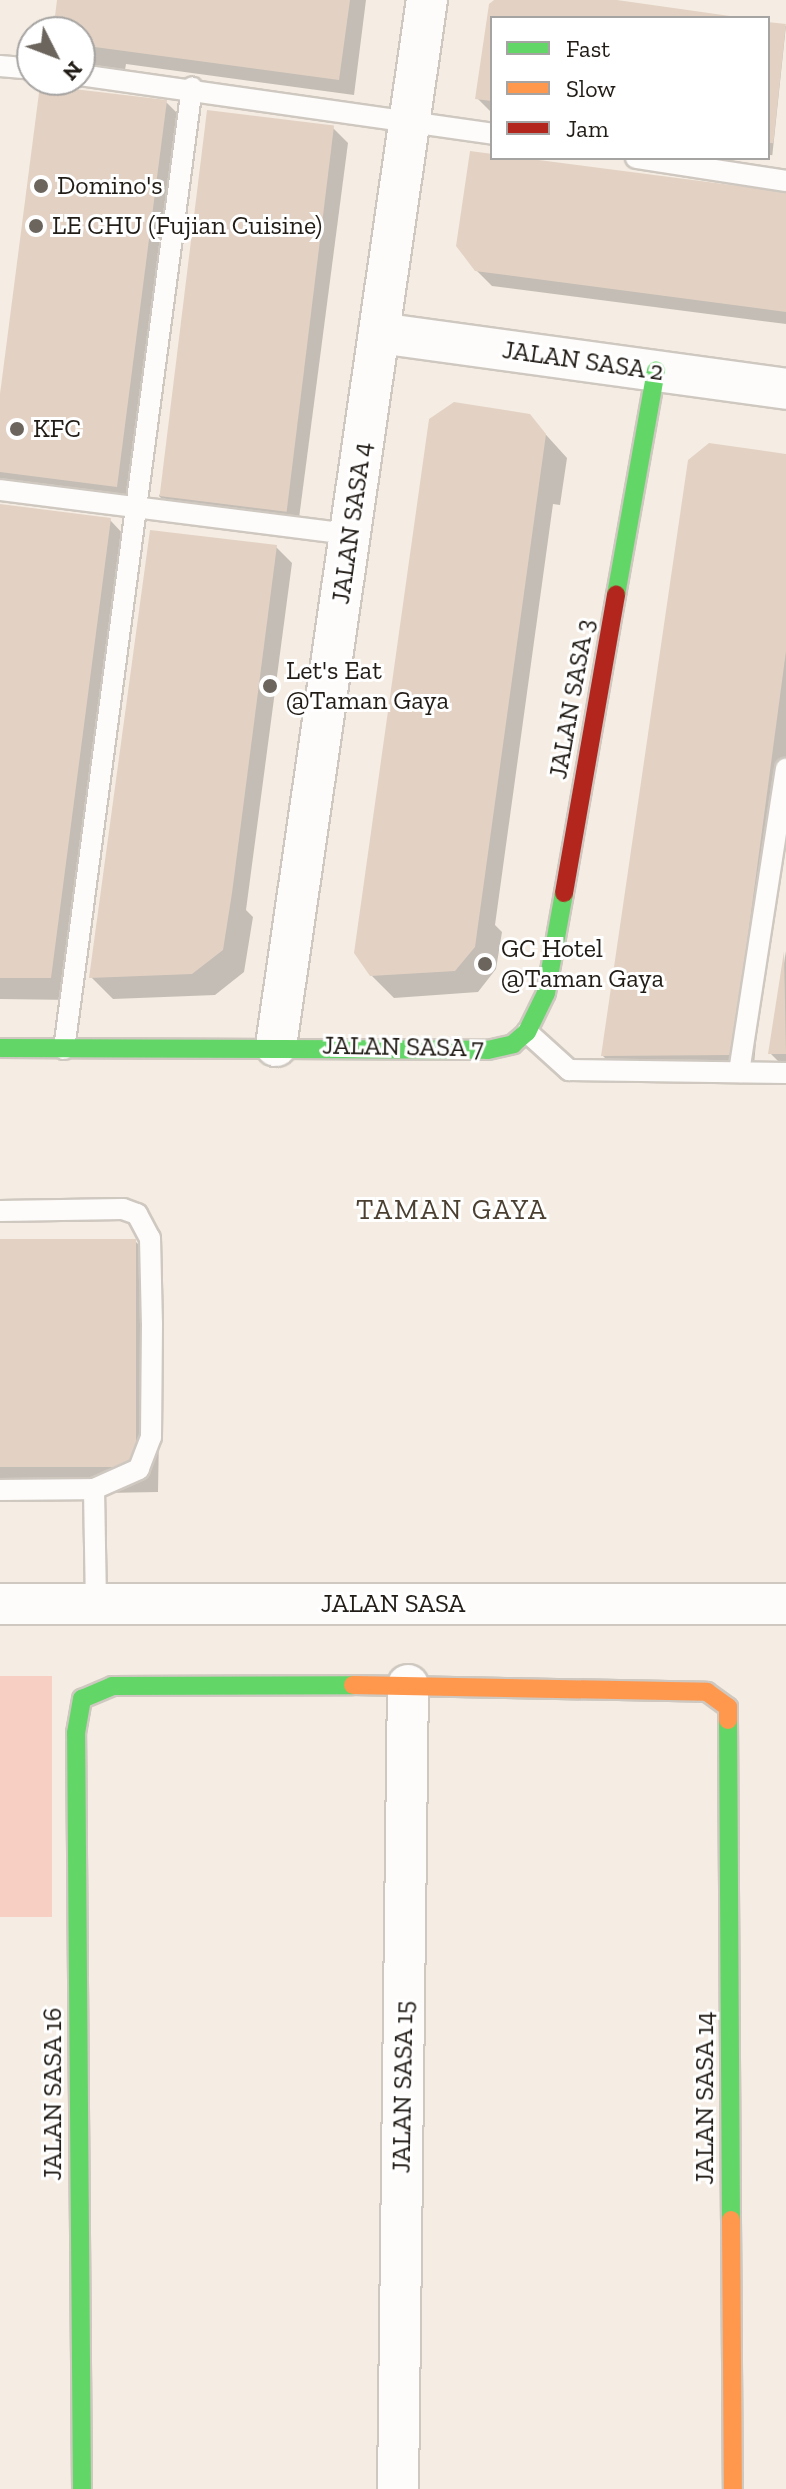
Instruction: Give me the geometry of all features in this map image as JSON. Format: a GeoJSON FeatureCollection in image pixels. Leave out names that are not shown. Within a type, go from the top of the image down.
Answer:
{"type":"FeatureCollection","features":[{"type":"Feature","properties":{"kind":"street","name":"JALAN SASA 4"},"geometry":{"type":"LineString","coordinates":[[276,1046],[427,0]]}},
{"type":"Feature","properties":{"kind":"street","name":"JALAN SASA 2"},"geometry":{"type":"LineString","coordinates":[[379,333],[786,389]]}},
{"type":"Feature","properties":{"kind":"street","name":"JALAN SASA 3"},"geometry":{"type":"LineString","coordinates":[[527,1032],[546,993],[656,371]]}},
{"type":"Feature","properties":{"kind":"street","name":"JALAN SASA 7"},"geometry":{"type":"LineString","coordinates":[[0,1048],[276,1046],[488,1050],[513,1044],[527,1032]]}},
{"type":"Feature","properties":{"kind":"street","name":"JALAN SASA"},"geometry":{"type":"LineString","coordinates":[[0,1604],[786,1604]]}},
{"type":"Feature","properties":{"kind":"street","name":"JALAN SASA 16"},"geometry":{"type":"LineString","coordinates":[[82,2489],[76,1733],[82,1699],[112,1686],[408,1685]]}},
{"type":"Feature","properties":{"kind":"street","name":"JALAN SASA 14"},"geometry":{"type":"LineString","coordinates":[[408,1685],[707,1692],[728,1707],[733,2489]]}},
{"type":"Feature","properties":{"kind":"street","name":"JALAN SASA 15"},"geometry":{"type":"LineString","coordinates":[[398,2489],[408,1685]]}},
{"type":"Feature","properties":{"kind":"lane"},"geometry":{"type":"LineString","coordinates":[[96,77],[192,87],[490,134]]}},
{"type":"Feature","properties":{"kind":"lane"},"geometry":{"type":"LineString","coordinates":[[64,1049],[192,87]]}},
{"type":"Feature","properties":{"kind":"lane"},"geometry":{"type":"LineString","coordinates":[[649,160],[786,181]]}},
{"type":"Feature","properties":{"kind":"lane"},"geometry":{"type":"LineString","coordinates":[[0,490],[350,534]]}},
{"type":"Feature","properties":{"kind":"lane"},"geometry":{"type":"LineString","coordinates":[[739,1072],[786,769]]}},
{"type":"Feature","properties":{"kind":"lane"},"geometry":{"type":"LineString","coordinates":[[527,1032],[569,1070],[786,1073]]}},
{"type":"Feature","properties":{"kind":"lane"},"geometry":{"type":"LineString","coordinates":[[0,1211],[123,1209],[137,1214],[150,1238],[148,1455],[124,1479],[94,1489],[0,1490]]}},
{"type":"Feature","properties":{"kind":"lane"},"geometry":{"type":"LineString","coordinates":[[94,1489],[96,1603]]}},
{"type":"Feature","properties":{"kind":"shaded area"},"geometry":{"type":"Polygon","coordinates":[[[0,1676],[52,1676],[52,1917],[0,1917],[0,1676]]]}},
{"type":"Feature","properties":{"kind":"building"},"geometry":{"type":"Polygon","coordinates":[[[57,0],[350,0],[339,80],[96,47],[96,16],[55,16],[57,0]]]}},
{"type":"Feature","properties":{"kind":"building"},"geometry":{"type":"Polygon","coordinates":[[[494,0],[617,0],[730,16],[490,16],[490,101],[475,99],[489,4],[494,0]]]}},
{"type":"Feature","properties":{"kind":"building"},"geometry":{"type":"Polygon","coordinates":[[[770,22],[786,24],[773,143],[770,143],[770,22]]]}},
{"type":"Feature","properties":{"kind":"building"},"geometry":{"type":"Polygon","coordinates":[[[96,92],[167,100],[117,487],[0,472],[0,394],[39,96],[96,96],[96,92]]]}},
{"type":"Feature","properties":{"kind":"building"},"geometry":{"type":"Polygon","coordinates":[[[207,110],[334,126],[287,512],[160,496],[207,110]]]}},
{"type":"Feature","properties":{"kind":"building"},"geometry":{"type":"Polygon","coordinates":[[[470,151],[490,154],[490,160],[539,160],[786,192],[786,312],[475,271],[456,246],[470,151]]]}},
{"type":"Feature","properties":{"kind":"building"},"geometry":{"type":"Polygon","coordinates":[[[454,402],[530,414],[546,434],[475,947],[455,971],[370,976],[354,953],[429,419],[454,402]]]}},
{"type":"Feature","properties":{"kind":"building"},"geometry":{"type":"Polygon","coordinates":[[[709,443],[786,454],[786,651],[732,1055],[601,1056],[688,460],[709,443]]]}},
{"type":"Feature","properties":{"kind":"building"},"geometry":{"type":"Polygon","coordinates":[[[0,504],[111,518],[51,978],[0,978],[0,504]]]}},
{"type":"Feature","properties":{"kind":"building"},"geometry":{"type":"Polygon","coordinates":[[[150,530],[277,545],[232,893],[223,950],[192,974],[89,978],[150,530]]]}},
{"type":"Feature","properties":{"kind":"building"},"geometry":{"type":"Polygon","coordinates":[[[784,951],[786,1054],[768,1054],[780,977],[784,951]]]}},
{"type":"Feature","properties":{"kind":"building"},"geometry":{"type":"Polygon","coordinates":[[[0,1239],[136,1239],[136,1467],[0,1467],[0,1239]]]}},
{"type":"Feature","properties":{"kind":"traffic: fast"},"geometry":{"type":"LineString","coordinates":[[616,595],[656,371]]}},
{"type":"Feature","properties":{"kind":"traffic: fast"},"geometry":{"type":"LineString","coordinates":[[0,1048],[488,1050],[513,1044],[527,1032],[546,993],[564,893]]}},
{"type":"Feature","properties":{"kind":"traffic: fast"},"geometry":{"type":"LineString","coordinates":[[82,2489],[76,1733],[82,1699],[112,1686],[353,1685]]}},
{"type":"Feature","properties":{"kind":"traffic: fast"},"geometry":{"type":"LineString","coordinates":[[728,1720],[731,2220]]}},
{"type":"Feature","properties":{"kind":"traffic: slow"},"geometry":{"type":"LineString","coordinates":[[353,1685],[707,1692],[728,1707],[728,1720]]}},
{"type":"Feature","properties":{"kind":"traffic: slow"},"geometry":{"type":"LineString","coordinates":[[731,2220],[733,2489]]}},
{"type":"Feature","properties":{"kind":"traffic: jam"},"geometry":{"type":"LineString","coordinates":[[564,893],[616,595]]}},
{"type":"Feature","properties":{"kind":"place","name":"Domino's"},"geometry":{"type":"Point","coordinates":[41,186]}},
{"type":"Feature","properties":{"kind":"place","name":"LE CHU (Fujian Cuisine)"},"geometry":{"type":"Point","coordinates":[36,226]}},
{"type":"Feature","properties":{"kind":"place","name":"KFC"},"geometry":{"type":"Point","coordinates":[17,429]}},
{"type":"Feature","properties":{"kind":"place","name":"Let's Eat @Taman Gaya"},"geometry":{"type":"Point","coordinates":[270,686]}},
{"type":"Feature","properties":{"kind":"place","name":"GC Hotel @Taman Gaya"},"geometry":{"type":"Point","coordinates":[485,964]}},
{"type":"Feature","properties":{"kind":"district","name":"TAMAN GAYA"},"geometry":{"type":"Point","coordinates":[452,1210]}}]}
